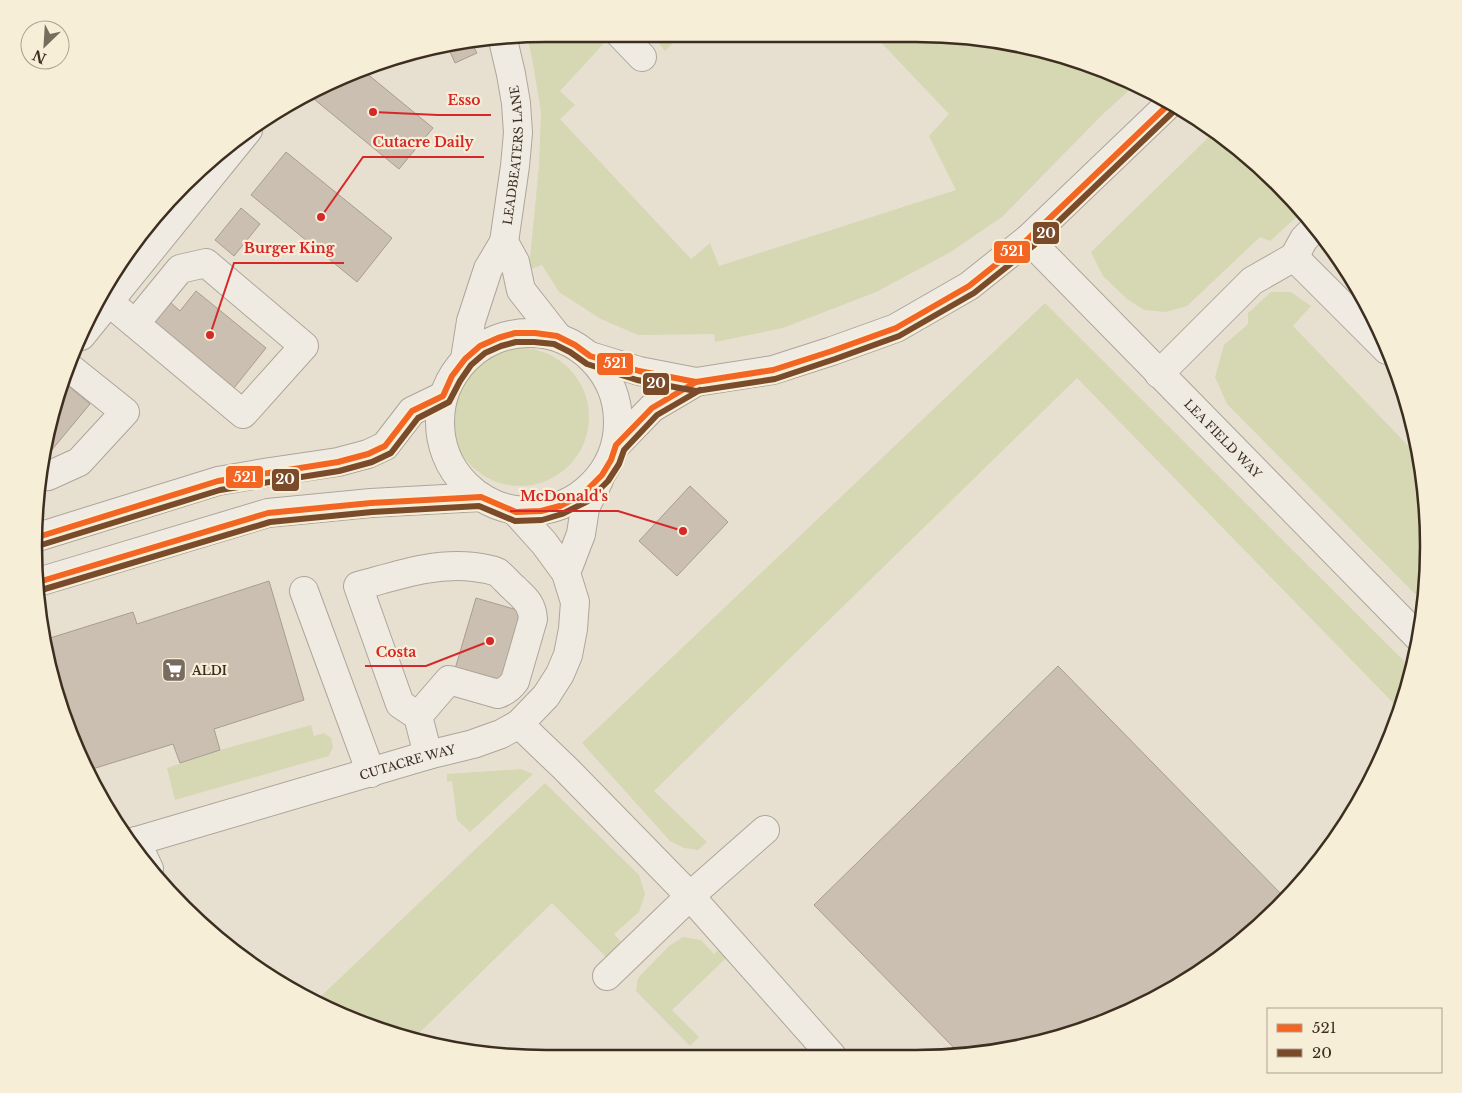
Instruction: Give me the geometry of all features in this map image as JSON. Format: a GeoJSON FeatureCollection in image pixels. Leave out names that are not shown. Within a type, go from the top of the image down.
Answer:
{"type":"FeatureCollection","features":[{"type":"Feature","properties":{"kind":"street"},"geometry":{"type":"LineString","coordinates":[[628,42],[642,57]]}},
{"type":"Feature","properties":{"kind":"street","name":"LEADBEATERS LANE"},"geometry":{"type":"LineString","coordinates":[[465,359],[471,321],[488,269],[504,242],[518,133],[512,74],[504,45]]}},
{"type":"Feature","properties":{"kind":"street"},"geometry":{"type":"LineString","coordinates":[[590,356],[639,371],[696,382],[773,370],[896,328],[969,286],[1028,239],[1165,108]]}},
{"type":"Feature","properties":{"kind":"street"},"geometry":{"type":"LineString","coordinates":[[99,315],[224,160]]}},
{"type":"Feature","properties":{"kind":"street"},"geometry":{"type":"LineString","coordinates":[[1159,374],[1252,281],[1294,257],[1304,239],[1310,233]]}},
{"type":"Feature","properties":{"kind":"street","name":"LEA FIELD WAY"},"geometry":{"type":"LineString","coordinates":[[1028,239],[1412,631]]}},
{"type":"Feature","properties":{"kind":"street","name":"LEADBEATERS LANE"},"geometry":{"type":"LineString","coordinates":[[504,242],[515,262],[521,290],[557,336]]}},
{"type":"Feature","properties":{"kind":"street"},"geometry":{"type":"LineString","coordinates":[[1294,257],[1373,336]]}},
{"type":"Feature","properties":{"kind":"street"},"geometry":{"type":"LineString","coordinates":[[110,302],[135,324],[243,414],[304,346],[206,263],[180,269],[135,324]]}},
{"type":"Feature","properties":{"kind":"street"},"geometry":{"type":"LineString","coordinates":[[566,573],[581,534],[585,508],[611,460],[616,445],[619,421],[616,397],[606,375],[590,356],[575,345],[557,336],[515,333],[480,346],[465,359],[452,376],[443,396],[439,419],[441,442],[450,464],[463,483],[481,498],[516,512],[541,512],[560,506],[584,494],[602,475]]}},
{"type":"Feature","properties":{"kind":"street"},"geometry":{"type":"LineString","coordinates":[[48,476],[79,462],[125,412],[74,371]]}},
{"type":"Feature","properties":{"kind":"street"},"geometry":{"type":"LineString","coordinates":[[616,445],[652,408],[696,382]]}},
{"type":"Feature","properties":{"kind":"street"},"geometry":{"type":"LineString","coordinates":[[43,536],[218,481],[338,462],[368,454],[385,446],[412,411],[443,396]]}},
{"type":"Feature","properties":{"kind":"street"},"geometry":{"type":"LineString","coordinates":[[44,580],[268,512],[361,504],[481,498]]}},
{"type":"Feature","properties":{"kind":"street","name":"CUTACRE WAY"},"geometry":{"type":"LineString","coordinates":[[138,841],[428,755],[473,744],[501,734],[519,724],[546,696],[560,674],[568,655],[573,628],[574,602],[566,573],[544,543],[516,512]]}},
{"type":"Feature","properties":{"kind":"street"},"geometry":{"type":"LineString","coordinates":[[418,716],[449,680],[498,694],[511,687],[533,619],[533,611],[529,603],[498,573],[488,569],[447,565],[413,571],[358,586],[400,704],[418,716],[428,755]]}},
{"type":"Feature","properties":{"kind":"street"},"geometry":{"type":"LineString","coordinates":[[304,591],[371,773]]}},
{"type":"Feature","properties":{"kind":"street"},"geometry":{"type":"LineString","coordinates":[[519,724],[572,775],[690,896],[827,1050]]}},
{"type":"Feature","properties":{"kind":"street"},"geometry":{"type":"LineString","coordinates":[[607,976],[690,896],[765,830]]}},
{"type":"Feature","properties":{"kind":"green space"},"geometry":{"type":"Polygon","coordinates":[[[605,42],[560,91],[575,105],[560,119],[691,259],[710,243],[719,266],[956,190],[929,136],[949,114],[881,42],[948,44],[1014,52],[1078,69],[1129,90],[1102,115],[1002,217],[949,253],[876,292],[783,328],[715,342],[714,334],[638,335],[601,319],[559,292],[542,265],[531,269],[530,258],[539,166],[541,112],[529,43],[605,42]]]}},
{"type":"Feature","properties":{"kind":"green space"},"geometry":{"type":"Polygon","coordinates":[[[658,42],[674,42],[665,51],[658,42]]]}},
{"type":"Feature","properties":{"kind":"green space"},"geometry":{"type":"Polygon","coordinates":[[[1209,137],[1248,168],[1272,190],[1296,217],[1270,241],[1260,237],[1187,306],[1166,312],[1144,310],[1127,299],[1103,276],[1091,252],[1209,137]]]}},
{"type":"Feature","properties":{"kind":"green space"},"geometry":{"type":"Polygon","coordinates":[[[1271,292],[1291,292],[1311,306],[1293,326],[1410,448],[1415,481],[1420,546],[1417,595],[1227,404],[1215,377],[1224,345],[1248,324],[1248,313],[1271,292]]]}},
{"type":"Feature","properties":{"kind":"green space"},"geometry":{"type":"Polygon","coordinates":[[[1045,303],[1406,663],[1394,704],[1077,378],[654,791],[707,842],[698,850],[684,848],[670,841],[582,743],[1045,303]]]}},
{"type":"Feature","properties":{"kind":"green space"},"geometry":{"type":"Polygon","coordinates":[[[520,348],[534,349],[547,353],[559,359],[569,368],[578,378],[584,390],[588,403],[588,431],[584,444],[578,456],[569,466],[559,475],[547,481],[534,485],[520,486],[506,485],[493,481],[481,475],[471,466],[462,456],[456,444],[452,431],[451,417],[452,403],[456,390],[462,378],[471,368],[481,359],[493,353],[506,349],[520,348]]]}},
{"type":"Feature","properties":{"kind":"green space"},"geometry":{"type":"Polygon","coordinates":[[[311,725],[314,736],[324,733],[331,738],[333,747],[329,756],[175,800],[167,768],[220,750],[311,725]]]}},
{"type":"Feature","properties":{"kind":"green space"},"geometry":{"type":"Polygon","coordinates":[[[521,769],[533,774],[470,832],[457,820],[452,781],[447,782],[447,774],[521,769]]]}},
{"type":"Feature","properties":{"kind":"green space"},"geometry":{"type":"Polygon","coordinates":[[[545,783],[639,875],[645,894],[639,912],[614,934],[621,942],[607,958],[552,903],[419,1034],[384,1024],[320,997],[545,783]]]}},
{"type":"Feature","properties":{"kind":"green space"},"geometry":{"type":"Polygon","coordinates":[[[683,937],[701,940],[714,954],[718,950],[726,958],[672,1010],[699,1037],[690,1046],[636,991],[638,978],[669,946],[683,937]]]}},
{"type":"Feature","properties":{"kind":"building"},"geometry":{"type":"Polygon","coordinates":[[[474,48],[477,53],[455,63],[450,52],[474,48]]]}},
{"type":"Feature","properties":{"kind":"building"},"geometry":{"type":"Polygon","coordinates":[[[369,75],[433,128],[399,169],[314,99],[369,75]]]}},
{"type":"Feature","properties":{"kind":"building"},"geometry":{"type":"Polygon","coordinates":[[[286,152],[392,238],[357,282],[251,195],[286,152]]]}},
{"type":"Feature","properties":{"kind":"building"},"geometry":{"type":"Polygon","coordinates":[[[241,208],[260,224],[234,256],[215,240],[241,208]]]}},
{"type":"Feature","properties":{"kind":"building"},"geometry":{"type":"Polygon","coordinates":[[[196,291],[266,348],[234,388],[153,322],[170,302],[180,311],[196,291]]]}},
{"type":"Feature","properties":{"kind":"building"},"geometry":{"type":"Polygon","coordinates":[[[68,386],[90,404],[52,450],[68,386]]]}},
{"type":"Feature","properties":{"kind":"building"},"geometry":{"type":"Polygon","coordinates":[[[690,486],[728,522],[677,576],[639,541],[690,486]]]}},
{"type":"Feature","properties":{"kind":"building","name":"ALDI"},"geometry":{"type":"Polygon","coordinates":[[[269,581],[304,700],[214,729],[220,750],[180,763],[173,744],[94,769],[69,709],[51,638],[133,612],[137,624],[269,581]]]}},
{"type":"Feature","properties":{"kind":"building"},"geometry":{"type":"Polygon","coordinates":[[[476,598],[524,612],[503,684],[455,669],[476,598]]]}},
{"type":"Feature","properties":{"kind":"building"},"geometry":{"type":"Polygon","coordinates":[[[1058,666],[1281,894],[1248,925],[1196,966],[1138,999],[1078,1024],[1046,1033],[1014,1041],[955,1048],[814,905],[1058,666]]]}},
{"type":"Feature","properties":{"kind":"transit line","name":"521"},"geometry":{"type":"LineString","coordinates":[[43,536],[218,481],[338,462],[368,454],[385,446],[412,411],[443,396],[452,376],[465,359],[480,346],[515,333],[557,336],[575,345],[590,356],[639,371],[696,382],[773,370],[896,328],[969,286],[1028,239],[1165,108]]}},
{"type":"Feature","properties":{"kind":"transit line","name":"20"},"geometry":{"type":"LineString","coordinates":[[42,545],[220,490],[339,471],[372,462],[391,453],[418,418],[449,402],[471,365],[485,353],[516,342],[554,344],[587,364],[637,380],[696,391],[775,379],[899,336],[974,293],[1033,246],[1172,113]]}},
{"type":"Feature","properties":{"kind":"transit line","name":"521"},"geometry":{"type":"LineString","coordinates":[[44,580],[268,513],[371,503],[481,497],[516,512],[541,511],[560,506],[583,494],[602,475],[611,460],[616,445],[652,408],[696,382]]}},
{"type":"Feature","properties":{"kind":"transit line","name":"20"},"geometry":{"type":"LineString","coordinates":[[45,589],[270,522],[372,512],[479,506],[515,521],[542,520],[562,514],[588,501],[608,481],[619,464],[624,450],[657,415],[700,390]]}},
{"type":"Feature","properties":{"kind":"place","name":"Esso"},"geometry":{"type":"Point","coordinates":[373,112]}},
{"type":"Feature","properties":{"kind":"place","name":"Cutacre Daily"},"geometry":{"type":"Point","coordinates":[321,217]}},
{"type":"Feature","properties":{"kind":"place","name":"Burger King"},"geometry":{"type":"Point","coordinates":[210,335]}},
{"type":"Feature","properties":{"kind":"place","name":"McDonald's"},"geometry":{"type":"Point","coordinates":[683,531]}},
{"type":"Feature","properties":{"kind":"place","name":"Costa"},"geometry":{"type":"Point","coordinates":[490,641]}},
{"type":"Feature","properties":{"kind":"place","name":"ALDI"},"geometry":{"type":"Point","coordinates":[174,670]}}]}
